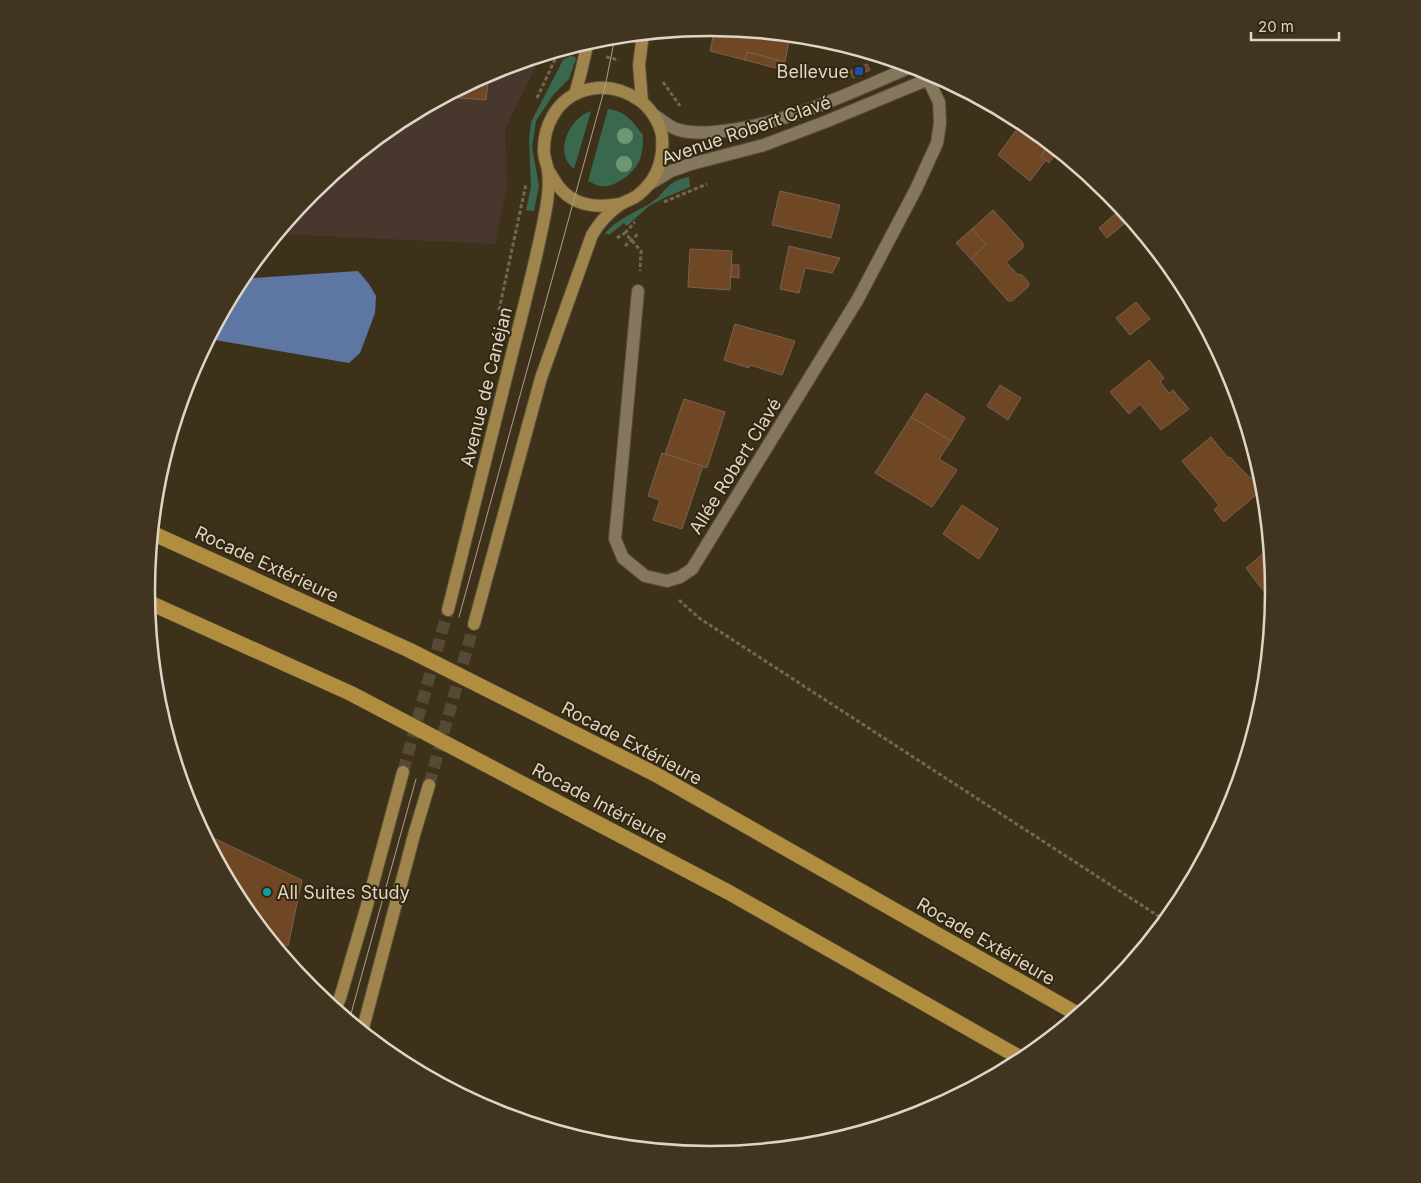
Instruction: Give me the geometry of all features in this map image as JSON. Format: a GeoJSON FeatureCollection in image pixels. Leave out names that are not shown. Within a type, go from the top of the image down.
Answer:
{"type":"FeatureCollection","features":[{"type":"Feature","properties":{"kind":"highway","name":"Rocade Extérieure"},"geometry":{"type":"LineString","coordinates":[[158,536],[410,650],[655,774],[1074,1012]]}},
{"type":"Feature","properties":{"kind":"highway","name":"Rocade Intérieure"},"geometry":{"type":"LineString","coordinates":[[155,605],[359,697],[730,893],[1015,1055]]}},
{"type":"Feature","properties":{"kind":"main road"},"geometry":{"type":"LineString","coordinates":[[642,41],[639,65],[642,102]]}},
{"type":"Feature","properties":{"kind":"main road","name":"Avenue de Canéjan"},"geometry":{"type":"LineString","coordinates":[[574,94],[586,51]]}},
{"type":"Feature","properties":{"kind":"main road","name":"Avenue de Canéjan"},"geometry":{"type":"LineString","coordinates":[[448,610],[544,222],[549,195],[548,170],[544,154],[544,136],[550,119],[560,105],[574,94],[605,87],[625,91],[642,102],[654,115],[661,131],[663,149],[659,167],[651,183],[637,196],[620,204],[602,219],[592,235],[541,378],[474,624]]}},
{"type":"Feature","properties":{"kind":"main road","name":"Avenue de Canéjan"},"geometry":{"type":"LineString","coordinates":[[548,170],[559,187],[575,200],[590,205],[620,204]]}},
{"type":"Feature","properties":{"kind":"main road"},"geometry":{"type":"LineString","coordinates":[[338,1003],[366,909],[403,772]]}},
{"type":"Feature","properties":{"kind":"main road"},"geometry":{"type":"LineString","coordinates":[[364,1025],[429,785]]}},
{"type":"Feature","properties":{"kind":"street","name":"Avenue Robert Clavé"},"geometry":{"type":"LineString","coordinates":[[654,115],[676,129],[689,132],[731,130],[796,114],[902,71]]}},
{"type":"Feature","properties":{"kind":"street","name":"Avenue Robert Clavé"},"geometry":{"type":"LineString","coordinates":[[651,183],[671,171],[691,164],[773,142],[826,122],[921,78]]}},
{"type":"Feature","properties":{"kind":"street","name":"Allée Robert Clavé"},"geometry":{"type":"LineString","coordinates":[[666,581],[692,569],[858,299],[912,197],[937,143],[940,123],[939,102],[932,83]]}},
{"type":"Feature","properties":{"kind":"street"},"geometry":{"type":"LineString","coordinates":[[638,291],[615,538],[623,558],[645,576],[666,581]]}},
{"type":"Feature","properties":{"kind":"path"},"geometry":{"type":"LineString","coordinates":[[591,49],[639,65]]}},
{"type":"Feature","properties":{"kind":"path"},"geometry":{"type":"LineString","coordinates":[[660,76],[684,111]]}},
{"type":"Feature","properties":{"kind":"path"},"geometry":{"type":"LineString","coordinates":[[613,239],[625,233],[642,252],[638,291]]}},
{"type":"Feature","properties":{"kind":"path"},"geometry":{"type":"LineString","coordinates":[[625,246],[639,233]]}},
{"type":"Feature","properties":{"kind":"path"},"geometry":{"type":"LineString","coordinates":[[666,581],[676,598],[700,618],[1160,917]]}},
{"type":"Feature","properties":{"kind":"shaded area"},"geometry":{"type":"Polygon","coordinates":[[[537,64],[505,129],[507,188],[495,244],[285,234],[344,174],[402,130],[465,94],[537,64]]]}},
{"type":"Feature","properties":{"kind":"green space"},"geometry":{"type":"Polygon","coordinates":[[[570,56],[576,59],[569,79],[553,95],[536,121],[532,147],[539,186],[534,211],[526,210],[531,187],[529,139],[531,122],[563,60],[570,56]]]}},
{"type":"Feature","properties":{"kind":"green space"},"geometry":{"type":"Polygon","coordinates":[[[608,109],[620,112],[636,126],[643,135],[642,150],[634,170],[623,179],[611,185],[599,186],[588,181],[608,109]]]}},
{"type":"Feature","properties":{"kind":"green space"},"geometry":{"type":"Polygon","coordinates":[[[591,111],[574,169],[568,162],[565,154],[564,145],[566,137],[576,121],[591,111]]]}},
{"type":"Feature","properties":{"kind":"green space"},"geometry":{"type":"Polygon","coordinates":[[[689,177],[690,187],[649,206],[627,226],[624,223],[609,235],[605,233],[621,220],[651,203],[675,181],[689,177]]]}},
{"type":"Feature","properties":{"kind":"water"},"geometry":{"type":"Polygon","coordinates":[[[358,271],[376,296],[375,313],[360,353],[349,363],[216,340],[252,278],[358,271]]]}},
{"type":"Feature","properties":{"kind":"building"},"geometry":{"type":"Polygon","coordinates":[[[713,36],[747,37],[789,42],[785,62],[747,52],[745,60],[710,51],[713,36]]]}},
{"type":"Feature","properties":{"kind":"building"},"geometry":{"type":"Polygon","coordinates":[[[747,52],[785,62],[783,70],[745,60],[747,52]]]}},
{"type":"Feature","properties":{"kind":"building"},"geometry":{"type":"Polygon","coordinates":[[[867,64],[870,70],[853,78],[850,71],[867,64]]]}},
{"type":"Feature","properties":{"kind":"building"},"geometry":{"type":"Polygon","coordinates":[[[488,84],[486,100],[458,98],[488,84]]]}},
{"type":"Feature","properties":{"kind":"building"},"geometry":{"type":"Polygon","coordinates":[[[1017,129],[1046,149],[1041,156],[1046,160],[1030,181],[998,155],[1017,129]]]}},
{"type":"Feature","properties":{"kind":"building"},"geometry":{"type":"Polygon","coordinates":[[[1046,149],[1055,156],[1049,163],[1041,156],[1046,149]]]}},
{"type":"Feature","properties":{"kind":"building"},"geometry":{"type":"Polygon","coordinates":[[[780,191],[840,205],[831,238],[772,225],[780,191]]]}},
{"type":"Feature","properties":{"kind":"building"},"geometry":{"type":"Polygon","coordinates":[[[993,210],[1023,243],[1023,248],[1006,262],[1029,283],[1028,287],[1012,301],[1008,301],[971,259],[986,245],[972,229],[993,210]]]}},
{"type":"Feature","properties":{"kind":"building"},"geometry":{"type":"Polygon","coordinates":[[[1115,214],[1124,224],[1107,238],[1099,228],[1115,214]]]}},
{"type":"Feature","properties":{"kind":"building"},"geometry":{"type":"Polygon","coordinates":[[[972,229],[986,245],[971,259],[956,243],[972,229]]]}},
{"type":"Feature","properties":{"kind":"building"},"geometry":{"type":"Polygon","coordinates":[[[789,246],[840,258],[832,273],[805,268],[799,293],[780,289],[789,246]]]}},
{"type":"Feature","properties":{"kind":"building"},"geometry":{"type":"Polygon","coordinates":[[[690,249],[732,251],[730,290],[688,287],[690,249]]]}},
{"type":"Feature","properties":{"kind":"building"},"geometry":{"type":"Polygon","coordinates":[[[732,265],[739,265],[739,278],[731,277],[732,265]]]}},
{"type":"Feature","properties":{"kind":"building"},"geometry":{"type":"Polygon","coordinates":[[[1136,302],[1150,319],[1130,335],[1116,318],[1136,302]]]}},
{"type":"Feature","properties":{"kind":"building"},"geometry":{"type":"Polygon","coordinates":[[[735,324],[795,341],[782,375],[750,365],[749,368],[724,360],[735,324]]]}},
{"type":"Feature","properties":{"kind":"building"},"geometry":{"type":"Polygon","coordinates":[[[1149,360],[1164,378],[1160,382],[1169,393],[1173,390],[1189,409],[1161,430],[1140,404],[1129,414],[1110,392],[1149,360]]]}},
{"type":"Feature","properties":{"kind":"building"},"geometry":{"type":"Polygon","coordinates":[[[1000,385],[1021,398],[1008,420],[987,406],[1000,385]]]}},
{"type":"Feature","properties":{"kind":"building"},"geometry":{"type":"Polygon","coordinates":[[[926,393],[965,418],[951,441],[911,417],[926,393]]]}},
{"type":"Feature","properties":{"kind":"building"},"geometry":{"type":"Polygon","coordinates":[[[684,399],[725,412],[707,468],[665,454],[684,399]]]}},
{"type":"Feature","properties":{"kind":"building"},"geometry":{"type":"Polygon","coordinates":[[[911,417],[951,441],[939,459],[957,470],[932,507],[875,473],[911,417]]]}},
{"type":"Feature","properties":{"kind":"building"},"geometry":{"type":"Polygon","coordinates":[[[1211,437],[1228,458],[1230,457],[1250,478],[1253,476],[1257,494],[1224,522],[1214,510],[1219,505],[1182,461],[1211,437]]]}},
{"type":"Feature","properties":{"kind":"building"},"geometry":{"type":"Polygon","coordinates":[[[662,453],[703,466],[682,529],[653,520],[660,500],[648,496],[662,453]]]}},
{"type":"Feature","properties":{"kind":"building"},"geometry":{"type":"Polygon","coordinates":[[[962,505],[998,529],[979,559],[943,534],[962,505]]]}},
{"type":"Feature","properties":{"kind":"building"},"geometry":{"type":"Polygon","coordinates":[[[1265,552],[1266,594],[1246,568],[1265,552]]]}},
{"type":"Feature","properties":{"kind":"building","name":"All Suites Study"},"geometry":{"type":"Polygon","coordinates":[[[214,838],[302,880],[288,946],[280,943],[249,900],[214,838]]]}},
{"type":"Feature","properties":{"kind":"tunnel"},"geometry":{"type":"LineString","coordinates":[[403,772],[448,610]]}},
{"type":"Feature","properties":{"kind":"tunnel"},"geometry":{"type":"LineString","coordinates":[[429,785],[474,624]]}},
{"type":"Feature","properties":{"kind":"tram line"},"geometry":{"type":"LineString","coordinates":[[459,617],[605,87],[613,45]]}},
{"type":"Feature","properties":{"kind":"tram line"},"geometry":{"type":"LineString","coordinates":[[351,1015],[416,779]]}},
{"type":"Feature","properties":{"kind":"place","name":"Bellevue"},"geometry":{"type":"Point","coordinates":[859,71]}},
{"type":"Feature","properties":{"kind":"place","name":"All Suites Study"},"geometry":{"type":"Point","coordinates":[267,892]}}]}
